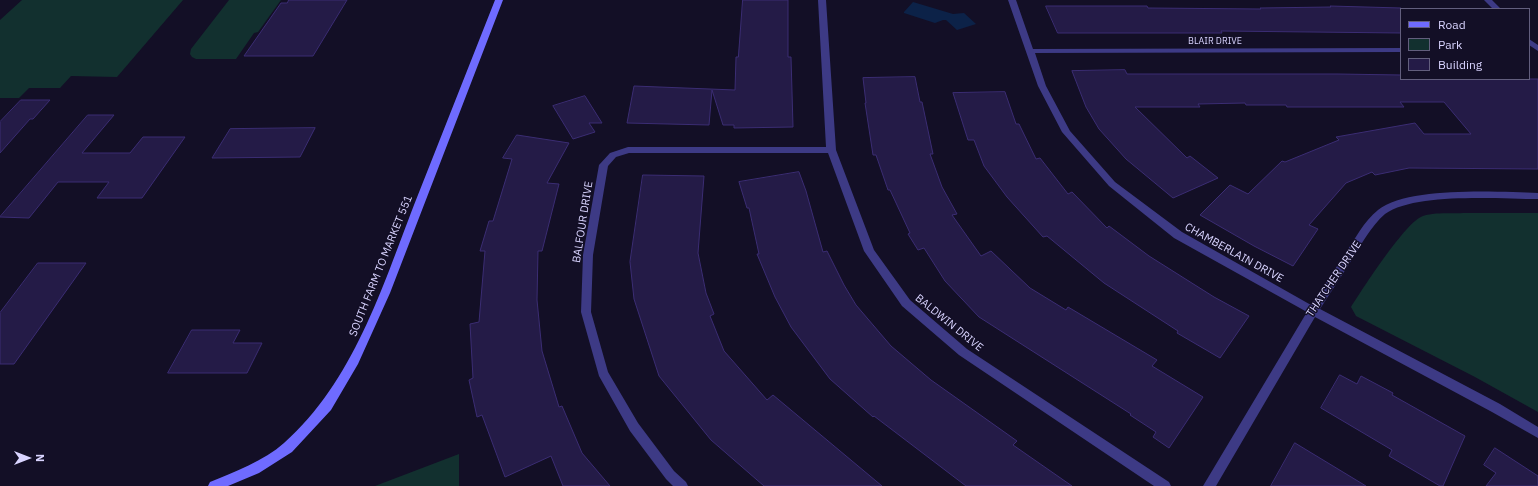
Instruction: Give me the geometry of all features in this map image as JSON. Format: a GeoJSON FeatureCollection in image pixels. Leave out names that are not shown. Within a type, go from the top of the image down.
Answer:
{"type":"FeatureCollection","features":[{"type":"Feature","properties":{"kind":"main road","name":"SOUTH FARM TO MARKET 551"},"geometry":{"type":"LineString","coordinates":[[214,486],[255,469],[288,448],[328,406],[354,361],[385,293],[499,0]]}},
{"type":"Feature","properties":{"kind":"street","name":"BALDWIN DRIVE"},"geometry":{"type":"LineString","coordinates":[[822,0],[831,150],[870,251],[906,302],[963,352],[1165,486]]}},
{"type":"Feature","properties":{"kind":"street","name":"CHAMBERLAIN DRIVE"},"geometry":{"type":"LineString","coordinates":[[1012,0],[1042,86],[1066,132],[1112,184],[1178,236],[1312,310],[1496,408],[1538,434]]}},
{"type":"Feature","properties":{"kind":"street"},"geometry":{"type":"LineString","coordinates":[[1488,0],[1496,8]]}},
{"type":"Feature","properties":{"kind":"street"},"geometry":{"type":"LineString","coordinates":[[1530,41],[1538,50]]}},
{"type":"Feature","properties":{"kind":"street","name":"BLAIR DRIVE"},"geometry":{"type":"LineString","coordinates":[[1030,51],[1400,50]]}},
{"type":"Feature","properties":{"kind":"street","name":"BALFOUR DRIVE"},"geometry":{"type":"LineString","coordinates":[[682,486],[670,475],[634,427],[603,373],[586,312],[588,255],[604,165],[613,155],[628,150],[831,150]]}},
{"type":"Feature","properties":{"kind":"street","name":"THATCHER DRIVE"},"geometry":{"type":"LineString","coordinates":[[1209,486],[1312,310],[1369,227],[1383,211],[1406,201],[1435,197],[1538,196]]}},
{"type":"Feature","properties":{"kind":"green space"},"geometry":{"type":"Polygon","coordinates":[[[22,0],[183,0],[117,77],[71,76],[60,88],[29,88],[19,98],[0,98],[0,20],[22,0]]]}},
{"type":"Feature","properties":{"kind":"green space"},"geometry":{"type":"Polygon","coordinates":[[[229,0],[281,0],[258,32],[254,33],[236,59],[196,59],[192,57],[190,54],[191,49],[229,0]]]}},
{"type":"Feature","properties":{"kind":"green space"},"geometry":{"type":"Polygon","coordinates":[[[1463,213],[1538,213],[1538,412],[1475,377],[1356,316],[1351,307],[1385,257],[1415,221],[1428,215],[1463,213]]]}},
{"type":"Feature","properties":{"kind":"green space"},"geometry":{"type":"Polygon","coordinates":[[[459,454],[459,486],[375,486],[459,454]]]}},
{"type":"Feature","properties":{"kind":"water"},"geometry":{"type":"Polygon","coordinates":[[[913,2],[953,14],[964,13],[976,24],[957,30],[946,20],[935,23],[904,13],[913,2]]]}},
{"type":"Feature","properties":{"kind":"building"},"geometry":{"type":"Polygon","coordinates":[[[289,0],[347,0],[313,56],[244,56],[281,3],[287,3],[289,0]]]}},
{"type":"Feature","properties":{"kind":"building"},"geometry":{"type":"Polygon","coordinates":[[[743,0],[788,0],[788,57],[791,57],[793,127],[734,128],[734,125],[723,125],[712,90],[709,125],[627,123],[634,86],[735,90],[736,57],[738,57],[743,0]]]}},
{"type":"Feature","properties":{"kind":"building"},"geometry":{"type":"Polygon","coordinates":[[[1046,6],[1147,6],[1148,8],[1261,9],[1260,8],[1331,7],[1330,6],[1401,8],[1400,33],[1221,31],[1222,33],[1058,33],[1046,6]]]}},
{"type":"Feature","properties":{"kind":"building"},"geometry":{"type":"Polygon","coordinates":[[[1125,70],[1127,74],[1400,75],[1400,80],[1538,79],[1538,169],[1409,168],[1375,175],[1372,172],[1346,183],[1309,225],[1318,229],[1293,266],[1254,246],[1200,215],[1230,185],[1248,194],[1282,161],[1285,162],[1339,140],[1336,137],[1415,123],[1424,134],[1471,134],[1444,102],[1400,102],[1404,107],[1287,107],[1286,105],[1246,105],[1245,103],[1198,104],[1200,107],[1135,107],[1187,158],[1190,156],[1218,178],[1173,198],[1126,159],[1099,129],[1086,107],[1072,71],[1125,70]]]}},
{"type":"Feature","properties":{"kind":"building"},"geometry":{"type":"Polygon","coordinates":[[[915,77],[933,154],[930,154],[942,187],[957,214],[952,215],[981,256],[991,251],[1030,288],[1066,310],[1068,307],[1157,360],[1152,366],[1203,397],[1169,448],[1153,437],[1156,432],[1130,415],[1131,414],[979,317],[945,281],[924,248],[918,250],[908,234],[910,233],[890,190],[888,190],[876,155],[873,155],[865,103],[863,78],[915,77]]]}},
{"type":"Feature","properties":{"kind":"building"},"geometry":{"type":"Polygon","coordinates":[[[1005,92],[1016,124],[1019,124],[1036,159],[1040,158],[1068,194],[1072,192],[1107,228],[1109,226],[1149,256],[1214,297],[1249,316],[1220,358],[1177,333],[1178,331],[1104,283],[1047,236],[1043,237],[1007,197],[984,166],[974,140],[968,140],[953,93],[1005,92]]]}},
{"type":"Feature","properties":{"kind":"building"},"geometry":{"type":"Polygon","coordinates":[[[585,96],[602,123],[589,123],[595,132],[573,139],[553,106],[585,96]]]}},
{"type":"Feature","properties":{"kind":"building"},"geometry":{"type":"Polygon","coordinates":[[[21,100],[50,100],[33,119],[30,119],[0,153],[0,122],[21,100]]]}},
{"type":"Feature","properties":{"kind":"building"},"geometry":{"type":"Polygon","coordinates":[[[88,115],[114,115],[82,153],[130,153],[143,137],[185,137],[142,198],[97,198],[109,182],[58,182],[29,218],[0,217],[88,115]]]}},
{"type":"Feature","properties":{"kind":"building"},"geometry":{"type":"Polygon","coordinates":[[[315,128],[300,157],[212,158],[230,129],[315,128]]]}},
{"type":"Feature","properties":{"kind":"building"},"geometry":{"type":"Polygon","coordinates":[[[517,135],[569,143],[547,183],[559,184],[542,251],[538,251],[537,300],[542,351],[559,407],[562,406],[582,453],[610,486],[563,486],[551,456],[505,477],[482,415],[477,417],[469,380],[473,378],[470,324],[479,322],[485,251],[480,251],[489,221],[493,221],[512,159],[503,158],[517,135]]]}},
{"type":"Feature","properties":{"kind":"building"},"geometry":{"type":"Polygon","coordinates":[[[799,172],[806,191],[823,252],[827,251],[856,305],[891,346],[931,380],[1017,441],[1013,445],[1072,486],[966,486],[874,416],[873,417],[830,379],[791,327],[775,297],[757,254],[759,254],[749,208],[747,208],[739,182],[799,172]]]}},
{"type":"Feature","properties":{"kind":"building"},"geometry":{"type":"Polygon","coordinates":[[[643,175],[704,176],[698,253],[706,293],[714,314],[710,316],[724,351],[767,400],[773,395],[882,486],[764,486],[711,440],[659,376],[634,299],[630,262],[643,175]]]}},
{"type":"Feature","properties":{"kind":"building"},"geometry":{"type":"Polygon","coordinates":[[[38,263],[86,263],[14,364],[0,364],[0,313],[38,263]]]}},
{"type":"Feature","properties":{"kind":"building"},"geometry":{"type":"Polygon","coordinates":[[[192,330],[240,330],[233,343],[262,343],[247,373],[168,373],[192,330]]]}},
{"type":"Feature","properties":{"kind":"building"},"geometry":{"type":"Polygon","coordinates":[[[1340,375],[1357,384],[1361,376],[1393,393],[1392,395],[1465,436],[1443,486],[1440,486],[1389,456],[1392,450],[1321,408],[1340,375]]]}},
{"type":"Feature","properties":{"kind":"building"},"geometry":{"type":"Polygon","coordinates":[[[1295,443],[1366,486],[1271,486],[1295,443]]]}},
{"type":"Feature","properties":{"kind":"building"},"geometry":{"type":"Polygon","coordinates":[[[1495,448],[1538,476],[1538,486],[1486,486],[1496,473],[1484,465],[1495,448]]]}}]}
